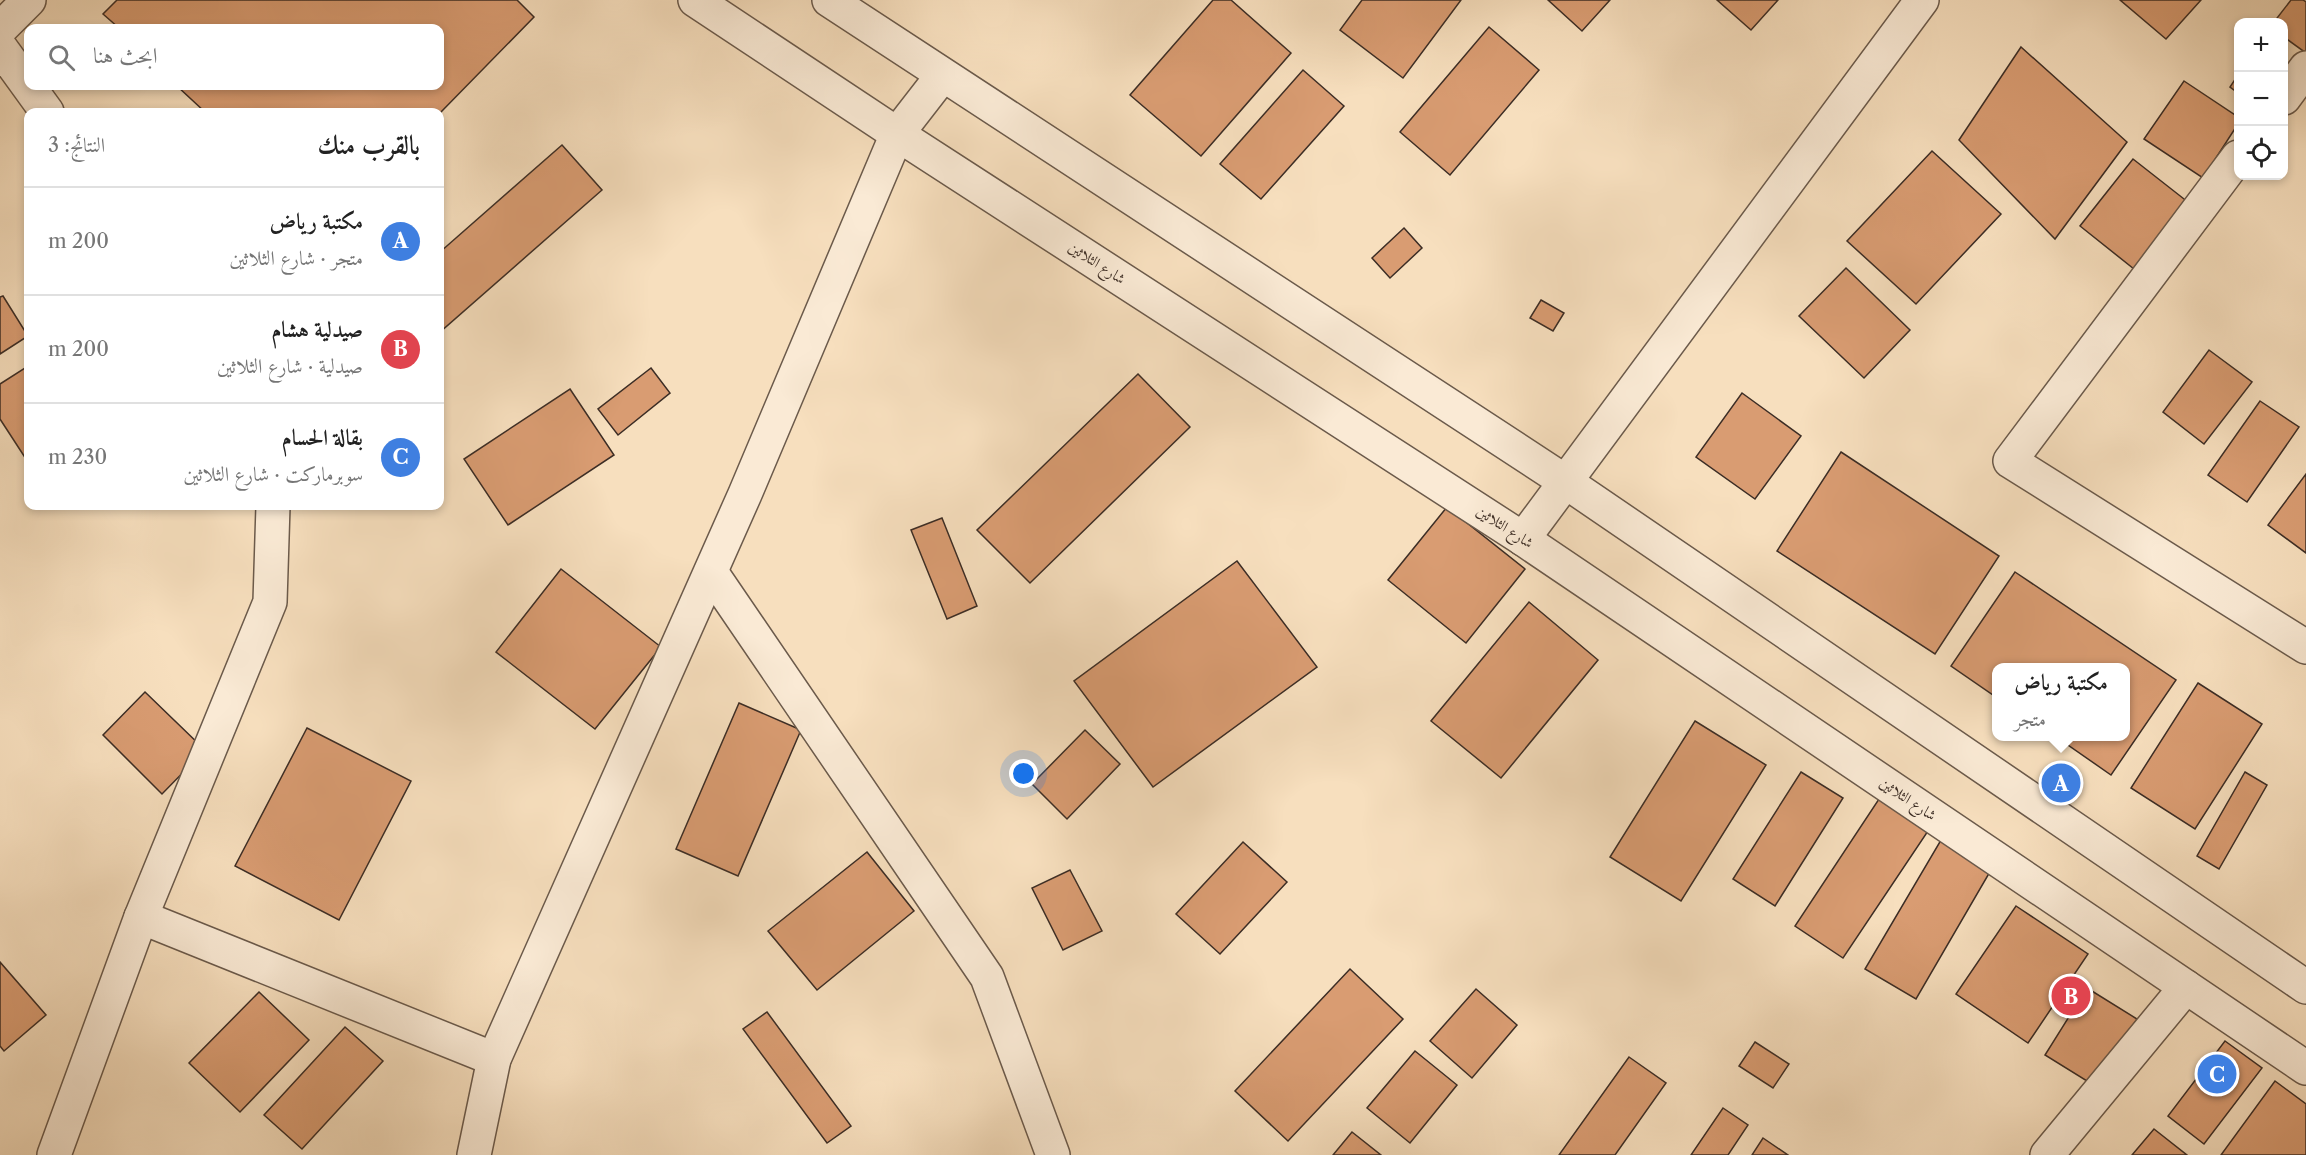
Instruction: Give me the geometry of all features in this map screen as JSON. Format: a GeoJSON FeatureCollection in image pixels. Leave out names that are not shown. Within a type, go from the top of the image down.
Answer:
{"type":"FeatureCollection","features":[{"type":"Feature","properties":{"kind":"street"},"geometry":{"type":"LineString","coordinates":[[0,30],[29,0]]}},
{"type":"Feature","properties":{"kind":"street","name":"شارع الثلاثين"},"geometry":{"type":"LineString","coordinates":[[695,0],[897,134],[1523,539],[2306,1068]]}},
{"type":"Feature","properties":{"kind":"street"},"geometry":{"type":"LineString","coordinates":[[829,0],[1566,482],[2306,987]]}},
{"type":"Feature","properties":{"kind":"street"},"geometry":{"type":"LineString","coordinates":[[1523,539],[1922,0]]}},
{"type":"Feature","properties":{"kind":"street"},"geometry":{"type":"LineString","coordinates":[[0,47],[24,80]]}},
{"type":"Feature","properties":{"kind":"street"},"geometry":{"type":"LineString","coordinates":[[2288,91],[2306,68]]}},
{"type":"Feature","properties":{"kind":"street"},"geometry":{"type":"LineString","coordinates":[[474,1155],[494,1059],[711,572],[897,134],[942,76]]}},
{"type":"Feature","properties":{"kind":"street"},"geometry":{"type":"LineString","coordinates":[[31,90],[44,108]]}},
{"type":"Feature","properties":{"kind":"street"},"geometry":{"type":"LineString","coordinates":[[2234,162],[2010,461],[2306,647]]}},
{"type":"Feature","properties":{"kind":"street"},"geometry":{"type":"LineString","coordinates":[[54,1155],[141,917],[270,602],[273,510]]}},
{"type":"Feature","properties":{"kind":"street"},"geometry":{"type":"LineString","coordinates":[[711,572],[987,977],[1053,1155]]}},
{"type":"Feature","properties":{"kind":"street"},"geometry":{"type":"LineString","coordinates":[[141,917],[494,1059]]}},
{"type":"Feature","properties":{"kind":"street"},"geometry":{"type":"LineString","coordinates":[[2047,1155],[2186,987]]}},
{"type":"Feature","properties":{"kind":"building"},"geometry":{"type":"Polygon","coordinates":[[[117,0],[517,0],[534,17],[444,109],[201,108],[181,90],[444,90],[444,24],[114,24],[103,14],[117,0]]]}},
{"type":"Feature","properties":{"kind":"building"},"geometry":{"type":"Polygon","coordinates":[[[1213,0],[1231,0],[1291,53],[1201,156],[1130,95],[1213,0]]]}},
{"type":"Feature","properties":{"kind":"building"},"geometry":{"type":"Polygon","coordinates":[[[1362,0],[1461,0],[1403,78],[1340,30],[1362,0]]]}},
{"type":"Feature","properties":{"kind":"building"},"geometry":{"type":"Polygon","coordinates":[[[1548,0],[1610,0],[1582,31],[1548,0]]]}},
{"type":"Feature","properties":{"kind":"building"},"geometry":{"type":"Polygon","coordinates":[[[1717,0],[1778,0],[1751,30],[1717,0]]]}},
{"type":"Feature","properties":{"kind":"building"},"geometry":{"type":"Polygon","coordinates":[[[2120,0],[2201,0],[2166,39],[2120,0]]]}},
{"type":"Feature","properties":{"kind":"building"},"geometry":{"type":"Polygon","coordinates":[[[2291,0],[2306,2],[2306,53],[2288,40],[2288,18],[2277,18],[2291,0]]]}},
{"type":"Feature","properties":{"kind":"building"},"geometry":{"type":"Polygon","coordinates":[[[1489,27],[1539,70],[1450,175],[1400,132],[1489,27]]]}},
{"type":"Feature","properties":{"kind":"building"},"geometry":{"type":"Polygon","coordinates":[[[2021,47],[2127,142],[2055,239],[1959,140],[2021,47]]]}},
{"type":"Feature","properties":{"kind":"building"},"geometry":{"type":"Polygon","coordinates":[[[1303,70],[1344,106],[1261,199],[1220,164],[1303,70]]]}},
{"type":"Feature","properties":{"kind":"building"},"geometry":{"type":"Polygon","coordinates":[[[2184,81],[2234,114],[2234,130],[2203,178],[2144,139],[2184,81]]]}},
{"type":"Feature","properties":{"kind":"building"},"geometry":{"type":"Polygon","coordinates":[[[562,145],[602,190],[444,328],[444,248],[562,145]]]}},
{"type":"Feature","properties":{"kind":"building"},"geometry":{"type":"Polygon","coordinates":[[[1932,151],[2001,214],[1916,304],[1847,241],[1932,151]]]}},
{"type":"Feature","properties":{"kind":"building"},"geometry":{"type":"Polygon","coordinates":[[[2133,159],[2193,206],[2139,273],[2080,226],[2133,159]]]}},
{"type":"Feature","properties":{"kind":"building"},"geometry":{"type":"Polygon","coordinates":[[[1404,228],[1422,248],[1390,278],[1372,258],[1404,228]]]}},
{"type":"Feature","properties":{"kind":"building"},"geometry":{"type":"Polygon","coordinates":[[[1846,268],[1910,330],[1864,378],[1799,316],[1846,268]]]}},
{"type":"Feature","properties":{"kind":"building"},"geometry":{"type":"Polygon","coordinates":[[[3,296],[24,330],[24,339],[0,354],[0,297],[3,296]]]}},
{"type":"Feature","properties":{"kind":"building"},"geometry":{"type":"Polygon","coordinates":[[[1541,300],[1564,313],[1553,331],[1530,318],[1541,300]]]}},
{"type":"Feature","properties":{"kind":"building"},"geometry":{"type":"Polygon","coordinates":[[[2209,350],[2252,382],[2204,444],[2163,412],[2209,350]]]}},
{"type":"Feature","properties":{"kind":"building"},"geometry":{"type":"Polygon","coordinates":[[[651,368],[670,393],[618,435],[598,409],[651,368]]]}},
{"type":"Feature","properties":{"kind":"building"},"geometry":{"type":"Polygon","coordinates":[[[24,369],[24,456],[0,419],[0,384],[24,369]]]}},
{"type":"Feature","properties":{"kind":"building"},"geometry":{"type":"Polygon","coordinates":[[[1138,374],[1190,427],[1030,583],[977,530],[1138,374]]]}},
{"type":"Feature","properties":{"kind":"building"},"geometry":{"type":"Polygon","coordinates":[[[570,389],[614,455],[508,525],[464,459],[570,389]]]}},
{"type":"Feature","properties":{"kind":"building"},"geometry":{"type":"Polygon","coordinates":[[[1742,393],[1801,436],[1755,499],[1696,457],[1742,393]]]}},
{"type":"Feature","properties":{"kind":"building"},"geometry":{"type":"Polygon","coordinates":[[[2260,401],[2299,427],[2247,502],[2208,475],[2260,401]]]}},
{"type":"Feature","properties":{"kind":"building"},"geometry":{"type":"Polygon","coordinates":[[[1841,452],[1999,556],[1935,654],[1777,551],[1841,452]]]}},
{"type":"Feature","properties":{"kind":"building"},"geometry":{"type":"Polygon","coordinates":[[[2306,474],[2306,553],[2268,525],[2306,474]]]}},
{"type":"Feature","properties":{"kind":"building"},"geometry":{"type":"Polygon","coordinates":[[[1447,507],[1525,569],[1466,643],[1388,580],[1447,507]]]}},
{"type":"Feature","properties":{"kind":"building"},"geometry":{"type":"Polygon","coordinates":[[[942,518],[977,606],[947,619],[911,530],[942,518]]]}},
{"type":"Feature","properties":{"kind":"building"},"geometry":{"type":"Polygon","coordinates":[[[1237,561],[1317,667],[1153,787],[1074,681],[1237,561]]]}},
{"type":"Feature","properties":{"kind":"building"},"geometry":{"type":"Polygon","coordinates":[[[561,569],[661,647],[595,729],[496,652],[561,569]]]}},
{"type":"Feature","properties":{"kind":"building"},"geometry":{"type":"Polygon","coordinates":[[[2015,572],[2176,680],[2111,775],[2062,741],[2130,741],[2130,663],[1992,663],[1992,694],[1951,666],[2015,572]]]}},
{"type":"Feature","properties":{"kind":"building"},"geometry":{"type":"Polygon","coordinates":[[[1529,602],[1598,660],[1501,778],[1431,721],[1529,602]]]}},
{"type":"Feature","properties":{"kind":"building"},"geometry":{"type":"Polygon","coordinates":[[[2198,683],[2262,724],[2195,829],[2131,788],[2198,683]]]}},
{"type":"Feature","properties":{"kind":"building"},"geometry":{"type":"Polygon","coordinates":[[[145,692],[205,750],[162,794],[103,735],[145,692]]]}},
{"type":"Feature","properties":{"kind":"building"},"geometry":{"type":"Polygon","coordinates":[[[739,703],[801,730],[738,876],[676,849],[739,703]]]}},
{"type":"Feature","properties":{"kind":"building"},"geometry":{"type":"Polygon","coordinates":[[[1695,721],[1766,765],[1681,901],[1610,857],[1695,721]]]}},
{"type":"Feature","properties":{"kind":"building"},"geometry":{"type":"Polygon","coordinates":[[[307,728],[411,781],[339,920],[235,866],[307,728]]]}},
{"type":"Feature","properties":{"kind":"building"},"geometry":{"type":"Polygon","coordinates":[[[1085,730],[1120,764],[1067,819],[1032,784],[1085,730]]]}},
{"type":"Feature","properties":{"kind":"building"},"geometry":{"type":"Polygon","coordinates":[[[1801,772],[1843,798],[1775,906],[1733,879],[1801,772]]]}},
{"type":"Feature","properties":{"kind":"building"},"geometry":{"type":"Polygon","coordinates":[[[2245,772],[2267,785],[2219,869],[2197,856],[2245,772]]]}},
{"type":"Feature","properties":{"kind":"building"},"geometry":{"type":"Polygon","coordinates":[[[1879,799],[1928,831],[1843,958],[1795,926],[1879,799]]]}},
{"type":"Feature","properties":{"kind":"building"},"geometry":{"type":"Polygon","coordinates":[[[1941,840],[1991,870],[1916,999],[1865,969],[1941,840]]]}},
{"type":"Feature","properties":{"kind":"building"},"geometry":{"type":"Polygon","coordinates":[[[1243,842],[1287,882],[1220,954],[1176,914],[1243,842]]]}},
{"type":"Feature","properties":{"kind":"building"},"geometry":{"type":"Polygon","coordinates":[[[867,852],[914,911],[817,990],[768,931],[867,852]]]}},
{"type":"Feature","properties":{"kind":"building"},"geometry":{"type":"Polygon","coordinates":[[[1070,870],[1102,931],[1063,950],[1032,888],[1070,870]]]}},
{"type":"Feature","properties":{"kind":"building"},"geometry":{"type":"Polygon","coordinates":[[[2016,906],[2088,954],[2028,1043],[1956,994],[2016,906]]]}},
{"type":"Feature","properties":{"kind":"building"},"geometry":{"type":"Polygon","coordinates":[[[0,962],[46,1015],[4,1051],[0,1046],[0,962]]]}},
{"type":"Feature","properties":{"kind":"building"},"geometry":{"type":"Polygon","coordinates":[[[1350,969],[1403,1019],[1288,1141],[1235,1091],[1350,969]]]}},
{"type":"Feature","properties":{"kind":"building"},"geometry":{"type":"Polygon","coordinates":[[[2087,988],[2137,1019],[2095,1086],[2045,1055],[2087,988]]]}},
{"type":"Feature","properties":{"kind":"building"},"geometry":{"type":"Polygon","coordinates":[[[1476,989],[1517,1025],[1472,1078],[1430,1041],[1476,989]]]}},
{"type":"Feature","properties":{"kind":"building"},"geometry":{"type":"Polygon","coordinates":[[[259,992],[309,1040],[240,1112],[189,1063],[259,992]]]}},
{"type":"Feature","properties":{"kind":"building"},"geometry":{"type":"Polygon","coordinates":[[[767,1012],[851,1126],[827,1143],[743,1029],[767,1012]]]}},
{"type":"Feature","properties":{"kind":"building"},"geometry":{"type":"Polygon","coordinates":[[[345,1027],[383,1061],[302,1149],[264,1115],[345,1027]]]}},
{"type":"Feature","properties":{"kind":"building"},"geometry":{"type":"Polygon","coordinates":[[[2225,1041],[2262,1068],[2204,1144],[2168,1116],[2225,1041]]]}},
{"type":"Feature","properties":{"kind":"building"},"geometry":{"type":"Polygon","coordinates":[[[1755,1042],[1789,1064],[1773,1088],[1739,1066],[1755,1042]]]}},
{"type":"Feature","properties":{"kind":"building"},"geometry":{"type":"Polygon","coordinates":[[[1415,1051],[1457,1085],[1410,1143],[1367,1108],[1415,1051]]]}},
{"type":"Feature","properties":{"kind":"building"},"geometry":{"type":"Polygon","coordinates":[[[1629,1057],[1666,1083],[1615,1155],[1559,1155],[1629,1057]]]}},
{"type":"Feature","properties":{"kind":"building"},"geometry":{"type":"Polygon","coordinates":[[[2275,1081],[2306,1104],[2306,1155],[2221,1155],[2275,1081]]]}},
{"type":"Feature","properties":{"kind":"building"},"geometry":{"type":"Polygon","coordinates":[[[1723,1108],[1748,1125],[1728,1155],[1691,1155],[1723,1108]]]}},
{"type":"Feature","properties":{"kind":"building"},"geometry":{"type":"Polygon","coordinates":[[[2154,1129],[2187,1155],[2132,1155],[2154,1129]]]}},
{"type":"Feature","properties":{"kind":"building"},"geometry":{"type":"Polygon","coordinates":[[[1352,1132],[1381,1155],[1333,1155],[1352,1132]]]}},
{"type":"Feature","properties":{"kind":"building"},"geometry":{"type":"Polygon","coordinates":[[[1763,1138],[1788,1155],[1752,1155],[1763,1138]]]}},
{"type":"Feature","properties":{"kind":"place","name":"مكتبة رياض"},"geometry":{"type":"Point","coordinates":[2061,783]}},
{"type":"Feature","properties":{"kind":"place","name":"صيدلية هشام"},"geometry":{"type":"Point","coordinates":[2071,996]}},
{"type":"Feature","properties":{"kind":"place","name":"بقالة الحسام"},"geometry":{"type":"Point","coordinates":[2217,1074]}}]}
